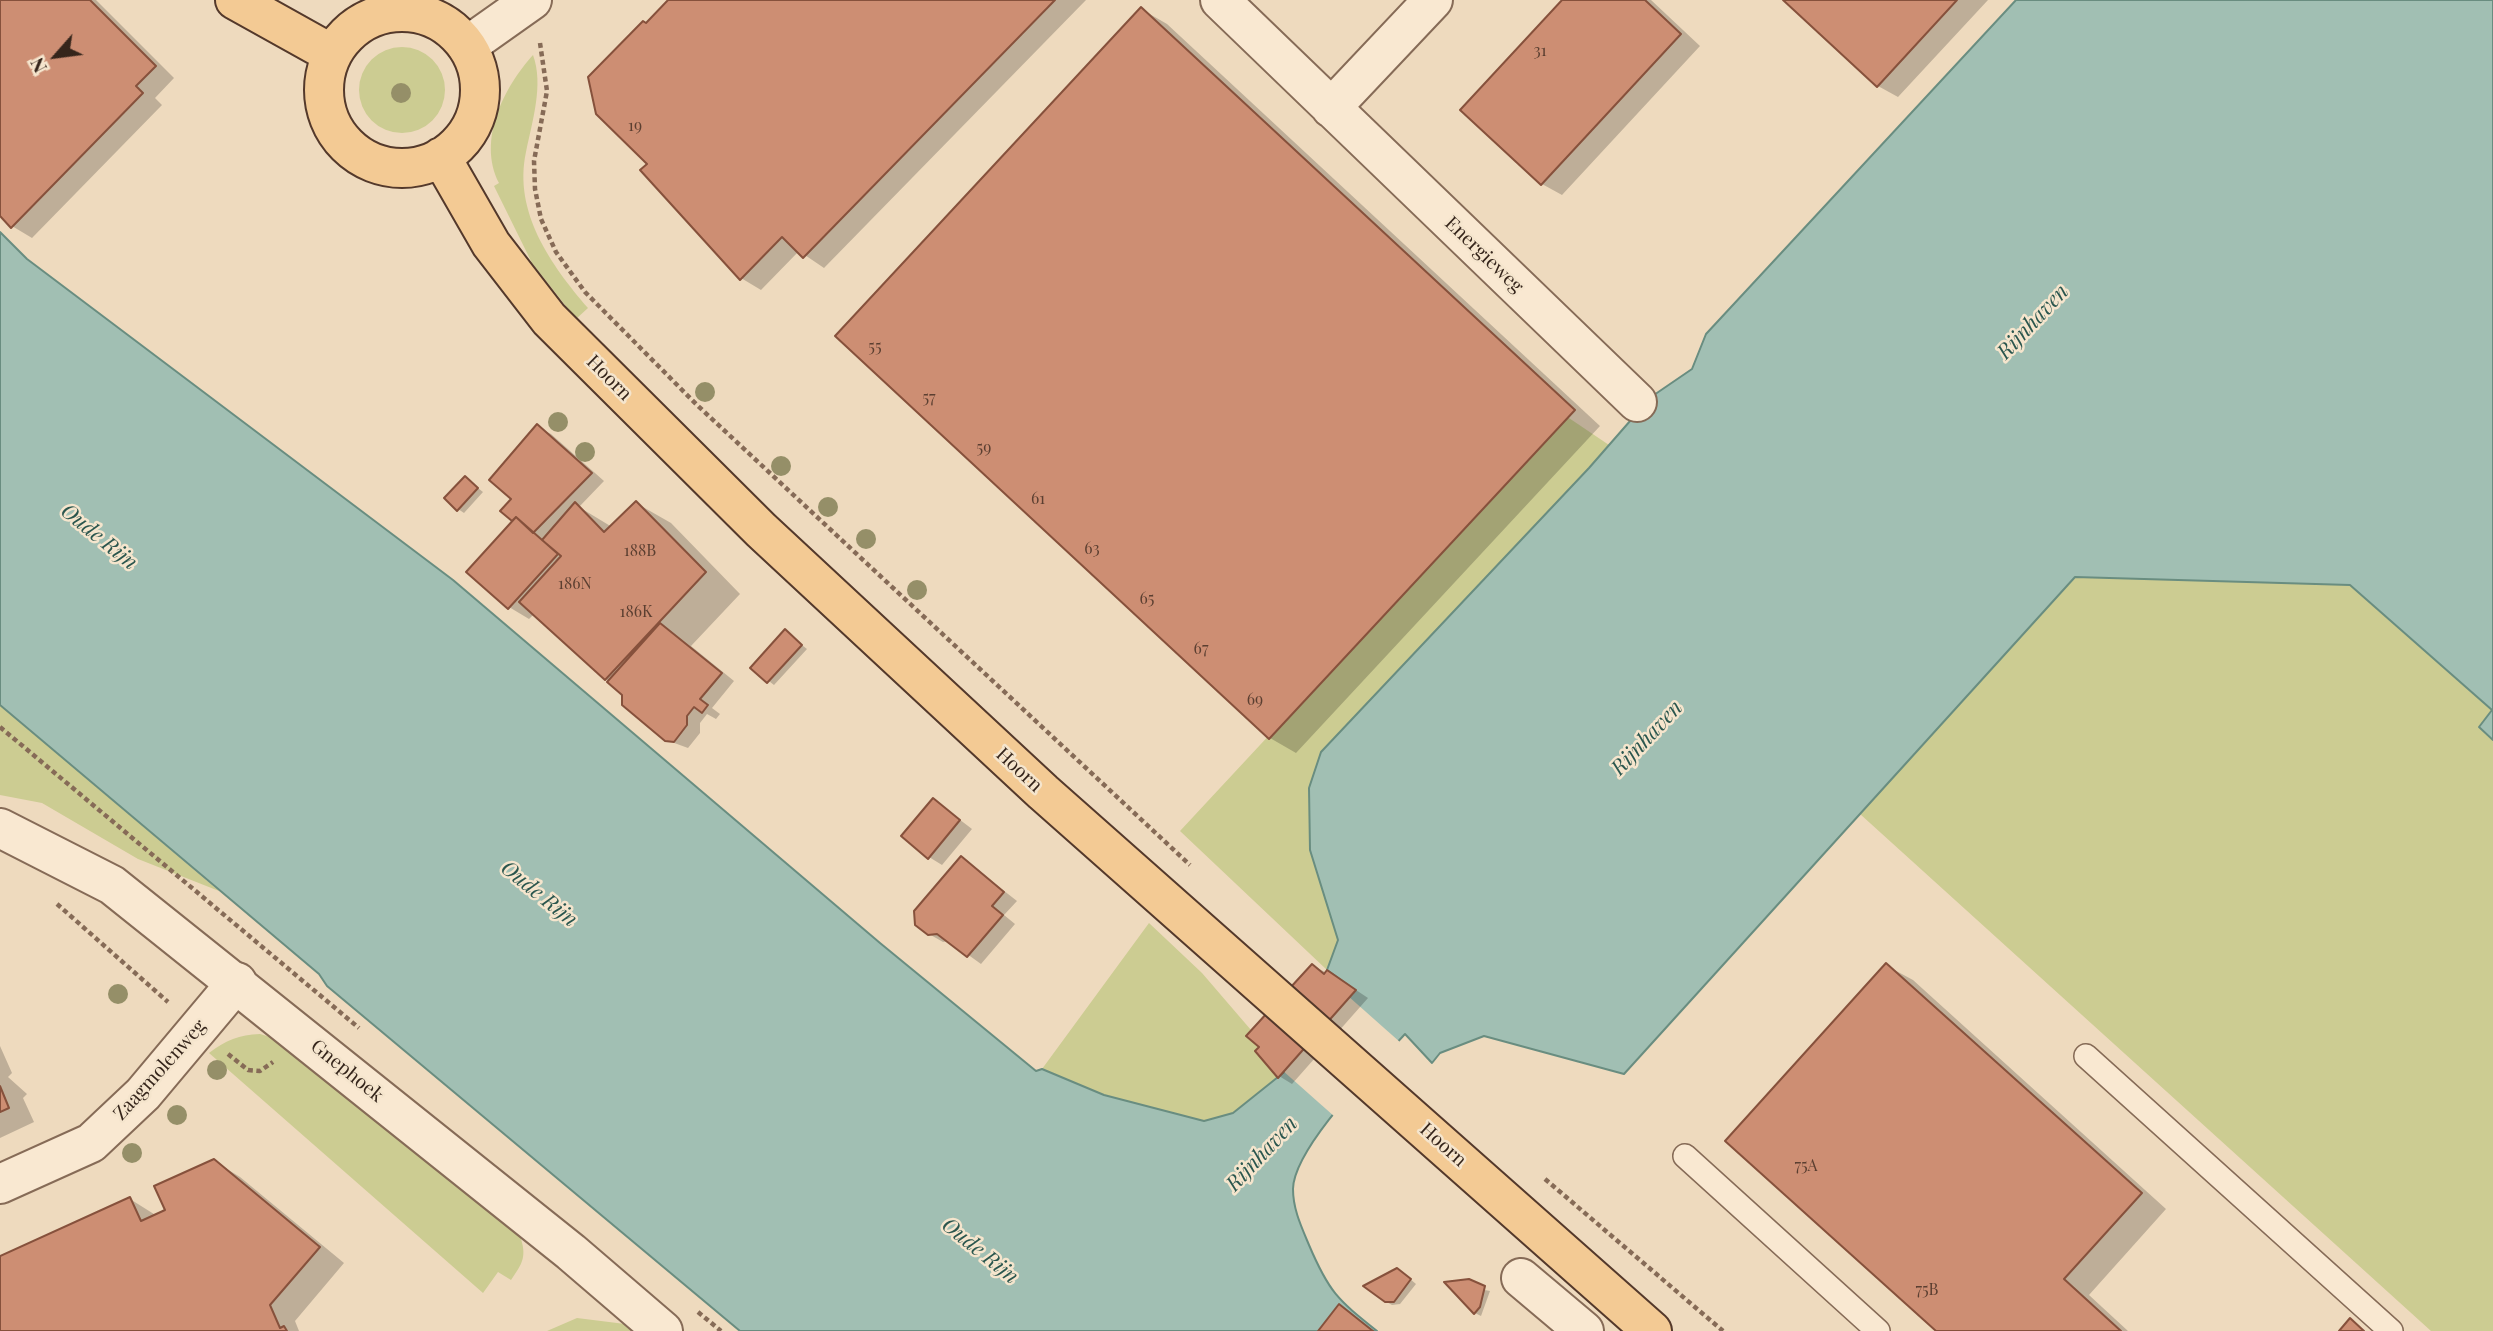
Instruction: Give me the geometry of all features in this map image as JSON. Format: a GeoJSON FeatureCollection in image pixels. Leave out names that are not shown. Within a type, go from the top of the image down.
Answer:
{"type":"FeatureCollection","features":[{"type":"Feature","properties":{"kind":"main road"},"geometry":{"type":"LineString","coordinates":[[235,0],[332,54]]}},
{"type":"Feature","properties":{"kind":"main road"},"geometry":{"type":"LineString","coordinates":[[397,11],[429,16],[457,34],[467,46],[479,76],[478,107],[465,136],[441,157],[427,164],[397,167],[382,165],[354,151],[334,128],[325,99],[327,69],[332,54],[341,41],[359,25],[382,14],[397,11]]}},
{"type":"Feature","properties":{"kind":"main road","name":"Hoorn"},"geometry":{"type":"LineString","coordinates":[[441,157],[491,244],[548,318],[761,530],[1043,792],[1652,1331]]}},
{"type":"Feature","properties":{"kind":"street","name":"Energieweg"},"geometry":{"type":"LineString","coordinates":[[1220,0],[1637,402]]}},
{"type":"Feature","properties":{"kind":"street"},"geometry":{"type":"LineString","coordinates":[[1331,108],[1433,0]]}},
{"type":"Feature","properties":{"kind":"street"},"geometry":{"type":"LineString","coordinates":[[467,46],[527,4]]}},
{"type":"Feature","properties":{"kind":"street","name":"Gnephoek"},"geometry":{"type":"LineString","coordinates":[[0,828],[112,885],[237,982],[571,1252],[663,1331]]}},
{"type":"Feature","properties":{"kind":"street","name":"Zaagmolenweg"},"geometry":{"type":"LineString","coordinates":[[0,1184],[90,1143],[143,1094],[237,982]]}},
{"type":"Feature","properties":{"kind":"street"},"geometry":{"type":"LineString","coordinates":[[1521,1278],[1584,1331]]}},
{"type":"Feature","properties":{"kind":"lane"},"geometry":{"type":"LineString","coordinates":[[2086,1056],[2391,1331]]}},
{"type":"Feature","properties":{"kind":"lane"},"geometry":{"type":"LineString","coordinates":[[1685,1156],[1878,1331]]}},
{"type":"Feature","properties":{"kind":"path"},"geometry":{"type":"LineString","coordinates":[[527,4],[545,64],[547,92],[534,161],[541,219],[556,252],[585,292],[697,405],[1200,874]]}},
{"type":"Feature","properties":{"kind":"path"},"geometry":{"type":"LineString","coordinates":[[0,727],[325,999]]}},
{"type":"Feature","properties":{"kind":"path"},"geometry":{"type":"LineString","coordinates":[[48,896],[197,1029]]}},
{"type":"Feature","properties":{"kind":"path"},"geometry":{"type":"LineString","coordinates":[[1540,1175],[1723,1331]]}},
{"type":"Feature","properties":{"kind":"green space"},"geometry":{"type":"Polygon","coordinates":[[[402,47],[426,54],[438,66],[445,90],[438,114],[426,126],[402,133],[378,126],[366,114],[359,90],[366,66],[378,54],[402,47]]]}},
{"type":"Feature","properties":{"kind":"green space"},"geometry":{"type":"Polygon","coordinates":[[[533,55],[537,91],[523,174],[525,196],[538,236],[549,256],[588,308],[576,319],[532,263],[494,186],[499,183],[491,149],[497,115],[512,82],[533,55]]]}},
{"type":"Feature","properties":{"kind":"green space"},"geometry":{"type":"Polygon","coordinates":[[[1566,416],[1609,445],[1310,850],[1338,941],[1327,970],[1180,831],[1566,416]]]}},
{"type":"Feature","properties":{"kind":"green space"},"geometry":{"type":"Polygon","coordinates":[[[2075,577],[2351,585],[2493,711],[2493,1331],[2431,1331],[1860,814],[2075,577]]]}},
{"type":"Feature","properties":{"kind":"green space"},"geometry":{"type":"Polygon","coordinates":[[[0,705],[219,891],[138,859],[42,803],[0,795],[0,705]]]}},
{"type":"Feature","properties":{"kind":"green space"},"geometry":{"type":"Polygon","coordinates":[[[1149,923],[1202,973],[1251,1030],[1246,1036],[1259,1047],[1255,1052],[1278,1078],[1233,1113],[1204,1121],[1104,1095],[1042,1069],[1149,923]]]}},
{"type":"Feature","properties":{"kind":"green space"},"geometry":{"type":"Polygon","coordinates":[[[260,1034],[277,1039],[350,1095],[520,1236],[523,1259],[511,1280],[498,1272],[483,1293],[209,1053],[233,1039],[260,1034]]]}},
{"type":"Feature","properties":{"kind":"green space"},"geometry":{"type":"Polygon","coordinates":[[[577,1318],[625,1324],[634,1331],[547,1331],[577,1318]]]}},
{"type":"Feature","properties":{"kind":"water"},"geometry":{"type":"Polygon","coordinates":[[[2016,0],[2493,0],[2493,740],[2479,727],[2492,710],[2350,585],[2075,577],[1624,1074],[1484,1036],[1440,1053],[1432,1063],[1405,1034],[1375,1066],[1321,1130],[1297,1172],[1293,1189],[1298,1217],[1322,1274],[1343,1302],[1377,1331],[740,1331],[327,986],[319,974],[0,705],[0,232],[27,259],[453,580],[880,943],[1036,1071],[1042,1069],[1104,1095],[1204,1121],[1233,1113],[1283,1073],[1355,990],[1327,970],[1338,940],[1310,850],[1309,788],[1321,752],[1589,468],[1651,397],[1692,369],[1706,334],[2016,0]]]}},
{"type":"Feature","properties":{"kind":"pier"},"geometry":{"type":"Polygon","coordinates":[[[1348,996],[1401,1043],[1335,1117],[1282,1070],[1348,996]]]}},
{"type":"Feature","properties":{"kind":"building"},"geometry":{"type":"Polygon","coordinates":[[[0,0],[90,0],[156,66],[136,86],[143,93],[11,228],[0,216],[0,0]]]}},
{"type":"Feature","properties":{"kind":"building"},"geometry":{"type":"Polygon","coordinates":[[[668,0],[1055,0],[803,258],[782,237],[740,280],[640,170],[647,164],[596,114],[588,77],[643,21],[646,23],[668,0]]]}},
{"type":"Feature","properties":{"kind":"building"},"geometry":{"type":"Polygon","coordinates":[[[1562,0],[1645,0],[1681,34],[1541,185],[1460,110],[1562,0]]]}},
{"type":"Feature","properties":{"kind":"building"},"geometry":{"type":"Polygon","coordinates":[[[1783,0],[1957,0],[1877,87],[1783,0]]]}},
{"type":"Feature","properties":{"kind":"building"},"geometry":{"type":"Polygon","coordinates":[[[1141,7],[1575,410],[1269,739],[835,336],[1141,7]]]}},
{"type":"Feature","properties":{"kind":"building"},"geometry":{"type":"Polygon","coordinates":[[[537,424],[592,473],[533,533],[516,517],[512,521],[500,511],[511,499],[489,480],[537,424]]]}},
{"type":"Feature","properties":{"kind":"building"},"geometry":{"type":"Polygon","coordinates":[[[465,476],[478,488],[457,511],[444,498],[465,476]]]}},
{"type":"Feature","properties":{"kind":"building"},"geometry":{"type":"Polygon","coordinates":[[[636,501],[706,572],[605,680],[519,602],[561,556],[542,540],[575,502],[604,532],[636,501]]]}},
{"type":"Feature","properties":{"kind":"building"},"geometry":{"type":"Polygon","coordinates":[[[516,517],[558,554],[508,609],[466,572],[516,517]]]}},
{"type":"Feature","properties":{"kind":"building"},"geometry":{"type":"Polygon","coordinates":[[[660,623],[722,673],[700,699],[708,705],[702,713],[694,707],[687,716],[687,725],[674,742],[665,741],[622,705],[622,695],[607,682],[660,623]]]}},
{"type":"Feature","properties":{"kind":"building"},"geometry":{"type":"Polygon","coordinates":[[[785,629],[802,645],[767,683],[750,668],[785,629]]]}},
{"type":"Feature","properties":{"kind":"building"},"geometry":{"type":"Polygon","coordinates":[[[933,798],[960,820],[928,859],[901,836],[933,798]]]}},
{"type":"Feature","properties":{"kind":"building"},"geometry":{"type":"Polygon","coordinates":[[[961,856],[1004,892],[992,906],[1003,915],[967,957],[937,934],[928,935],[915,925],[914,911],[961,856]]]}},
{"type":"Feature","properties":{"kind":"building"},"geometry":{"type":"Polygon","coordinates":[[[1886,963],[2142,1193],[2064,1279],[2121,1331],[1936,1331],[1725,1141],[1886,963]]]}},
{"type":"Feature","properties":{"kind":"building"},"geometry":{"type":"Polygon","coordinates":[[[1312,964],[1324,974],[1327,970],[1356,990],[1278,1078],[1255,1051],[1259,1047],[1246,1036],[1312,964]]]}},
{"type":"Feature","properties":{"kind":"building"},"geometry":{"type":"Polygon","coordinates":[[[0,1086],[9,1108],[0,1112],[0,1086]]]}},
{"type":"Feature","properties":{"kind":"building"},"geometry":{"type":"Polygon","coordinates":[[[214,1159],[320,1247],[270,1305],[280,1328],[284,1326],[287,1331],[0,1331],[0,1256],[130,1197],[141,1221],[165,1210],[154,1186],[214,1159]]]}},
{"type":"Feature","properties":{"kind":"building"},"geometry":{"type":"Polygon","coordinates":[[[1397,1268],[1411,1279],[1394,1302],[1385,1302],[1363,1286],[1397,1268]]]}},
{"type":"Feature","properties":{"kind":"building"},"geometry":{"type":"Polygon","coordinates":[[[1469,1279],[1485,1286],[1480,1307],[1474,1314],[1444,1282],[1469,1279]]]}},
{"type":"Feature","properties":{"kind":"building"},"geometry":{"type":"Polygon","coordinates":[[[1339,1304],[1373,1331],[1318,1331],[1339,1304]]]}},
{"type":"Feature","properties":{"kind":"building"},"geometry":{"type":"Polygon","coordinates":[[[2350,1318],[2364,1331],[2339,1331],[2350,1318]]]}},
{"type":"Feature","properties":{"kind":"water label","name":"Rijnhaven"},"geometry":{"type":"Point","coordinates":[2033,322]}},
{"type":"Feature","properties":{"kind":"water label","name":"Oude Rijn"},"geometry":{"type":"Point","coordinates":[99,537]}},
{"type":"Feature","properties":{"kind":"water label","name":"Rijnhaven"},"geometry":{"type":"Point","coordinates":[1647,738]}},
{"type":"Feature","properties":{"kind":"water label","name":"Oude Rijn"},"geometry":{"type":"Point","coordinates":[539,894]}},
{"type":"Feature","properties":{"kind":"water label","name":"Rijnhaven"},"geometry":{"type":"Point","coordinates":[1262,1154]}},
{"type":"Feature","properties":{"kind":"water label","name":"Oude Rijn"},"geometry":{"type":"Point","coordinates":[980,1251]}}]}
